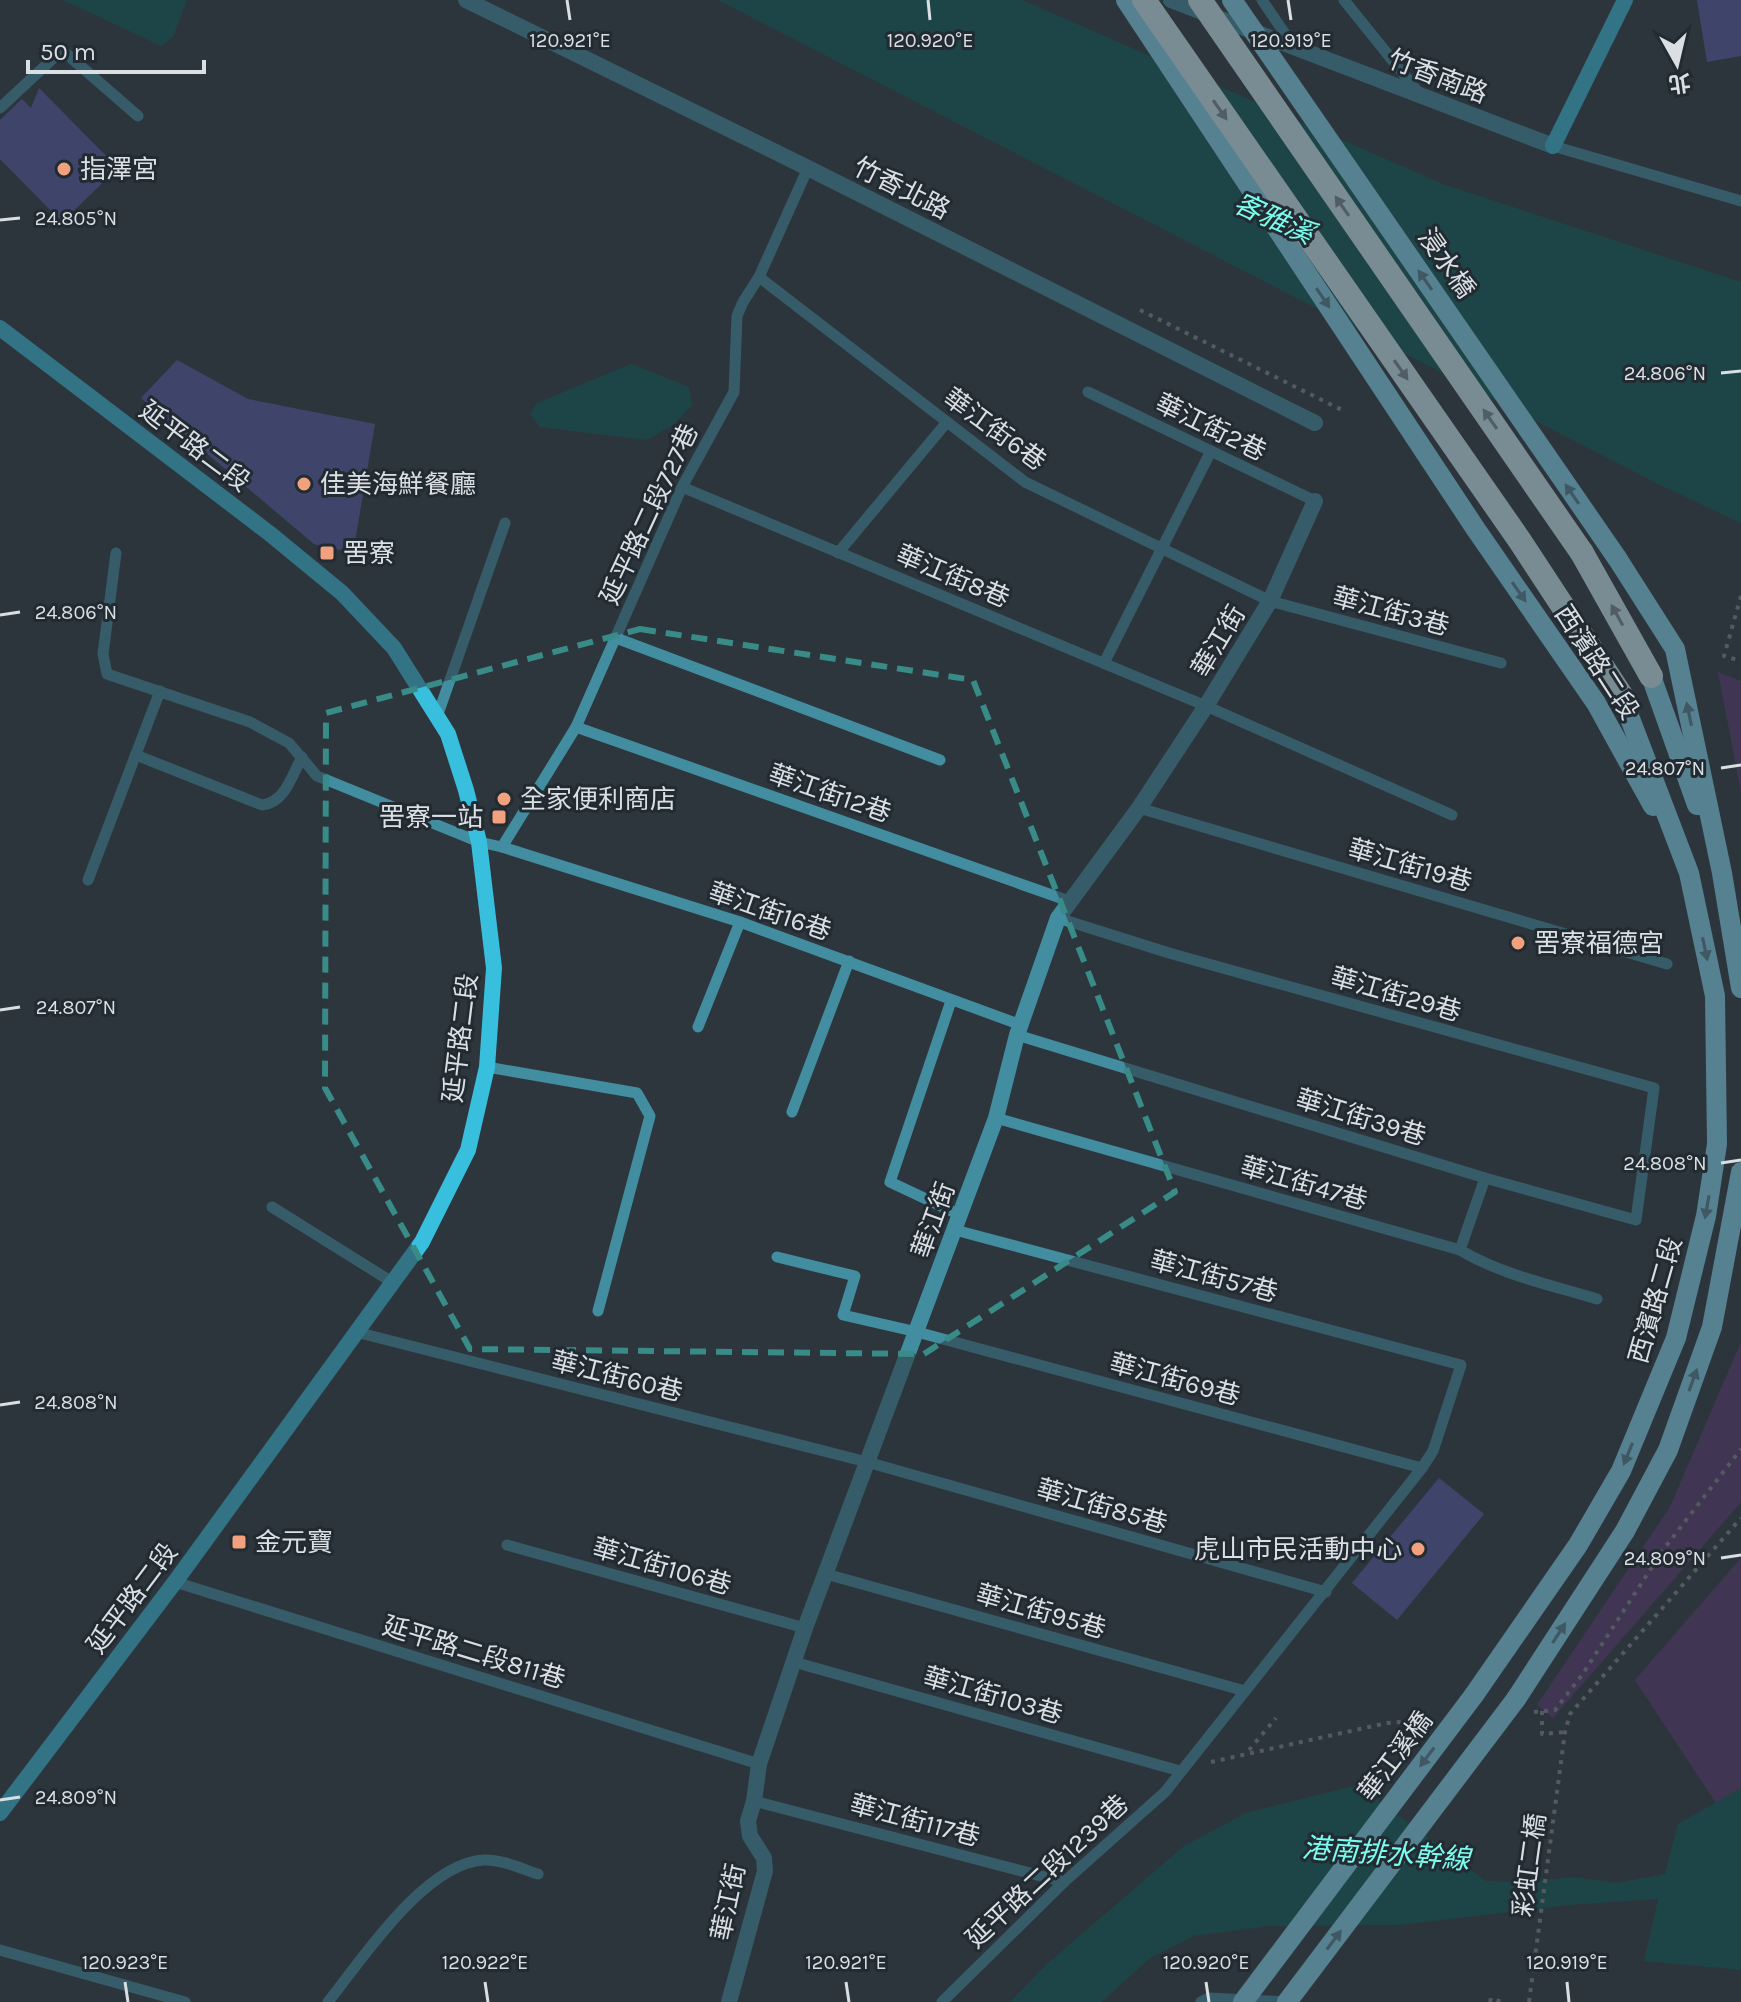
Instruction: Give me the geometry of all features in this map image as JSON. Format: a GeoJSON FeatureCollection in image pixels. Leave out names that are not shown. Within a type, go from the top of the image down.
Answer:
{"type":"FeatureCollection","features":[{"type":"Feature","properties":{"kind":"highway"},"geometry":{"type":"LineString","coordinates":[[1144,0],[1520,541],[1621,695]]}},
{"type":"Feature","properties":{"kind":"highway","name":"浸水橋"},"geometry":{"type":"LineString","coordinates":[[1200,0],[1582,553],[1651,676]]}},
{"type":"Feature","properties":{"kind":"main road","name":"西濱路二段"},"geometry":{"type":"LineString","coordinates":[[1126,0],[1475,528],[1596,703],[1689,873]]}},
{"type":"Feature","properties":{"kind":"main road","name":"浸水橋"},"geometry":{"type":"LineString","coordinates":[[1232,0],[1617,558]]}},
{"type":"Feature","properties":{"kind":"main road","name":"西濱路二段"},"geometry":{"type":"LineString","coordinates":[[1617,558],[1675,649],[1722,873],[1741,988]]}},
{"type":"Feature","properties":{"kind":"main road","name":"西濱路二段"},"geometry":{"type":"LineString","coordinates":[[1651,676],[1722,873]]}},
{"type":"Feature","properties":{"kind":"main road","name":"西濱路二段"},"geometry":{"type":"LineString","coordinates":[[1474,1695],[1578,1545],[1621,1471],[1676,1338],[1706,1216],[1717,1144],[1715,996],[1689,873],[1621,695]]}},
{"type":"Feature","properties":{"kind":"main road"},"geometry":{"type":"LineString","coordinates":[[1288,2002],[1516,1699],[1625,1531],[1668,1450],[1712,1327],[1741,1172]]}},
{"type":"Feature","properties":{"kind":"main road","name":"華江溪橋"},"geometry":{"type":"LineString","coordinates":[[1243,2002],[1474,1695]]}},
{"type":"Feature","properties":{"kind":"street","name":"竹香北路"},"geometry":{"type":"LineString","coordinates":[[466,0],[1315,423]]}},
{"type":"Feature","properties":{"kind":"street","name":"竹香南路"},"geometry":{"type":"LineString","coordinates":[[1171,0],[1553,146]]}},
{"type":"Feature","properties":{"kind":"street"},"geometry":{"type":"LineString","coordinates":[[1553,146],[1625,0]]}},
{"type":"Feature","properties":{"kind":"street","name":"延平路二段"},"geometry":{"type":"LineString","coordinates":[[0,328],[269,533],[342,593],[394,648],[448,734],[453,748],[479,842],[494,968],[487,1067],[468,1150],[422,1242],[175,1582],[0,1813]]}},
{"type":"Feature","properties":{"kind":"street","name":"華江街"},"geometry":{"type":"LineString","coordinates":[[729,2002],[765,1871],[764,1858],[750,1836],[748,1821],[759,1764],[805,1628],[996,1118],[1019,1030],[1058,918],[1139,808],[1206,706],[1270,601],[1315,501]]}},
{"type":"Feature","properties":{"kind":"lane"},"geometry":{"type":"LineString","coordinates":[[1262,0],[1294,47]]}},
{"type":"Feature","properties":{"kind":"lane"},"geometry":{"type":"LineString","coordinates":[[1344,0],[1421,96]]}},
{"type":"Feature","properties":{"kind":"lane"},"geometry":{"type":"LineString","coordinates":[[0,108],[62,50],[138,116]]}},
{"type":"Feature","properties":{"kind":"lane"},"geometry":{"type":"LineString","coordinates":[[1553,146],[1741,201]]}},
{"type":"Feature","properties":{"kind":"lane","name":"延平路二段727巷"},"geometry":{"type":"LineString","coordinates":[[502,847],[576,727],[682,487],[734,392],[737,316],[759,277],[808,168]]}},
{"type":"Feature","properties":{"kind":"lane","name":"華江街6巷"},"geometry":{"type":"LineString","coordinates":[[759,277],[1025,482],[1270,601]]}},
{"type":"Feature","properties":{"kind":"lane","name":"華江街2巷"},"geometry":{"type":"LineString","coordinates":[[1088,392],[1315,501]]}},
{"type":"Feature","properties":{"kind":"lane"},"geometry":{"type":"LineString","coordinates":[[838,553],[947,422]]}},
{"type":"Feature","properties":{"kind":"lane"},"geometry":{"type":"LineString","coordinates":[[1104,663],[1211,451]]}},
{"type":"Feature","properties":{"kind":"lane","name":"華江街8巷"},"geometry":{"type":"LineString","coordinates":[[682,487],[1206,706],[1452,815]]}},
{"type":"Feature","properties":{"kind":"lane"},"geometry":{"type":"LineString","coordinates":[[437,717],[505,523]]}},
{"type":"Feature","properties":{"kind":"lane"},"geometry":{"type":"LineString","coordinates":[[116,553],[103,654],[107,674],[250,722],[289,743],[317,776],[479,842],[502,847]]}},
{"type":"Feature","properties":{"kind":"lane","name":"華江街3巷"},"geometry":{"type":"LineString","coordinates":[[1270,601],[1501,663]]}},
{"type":"Feature","properties":{"kind":"lane"},"geometry":{"type":"LineString","coordinates":[[616,638],[940,760]]}},
{"type":"Feature","properties":{"kind":"lane"},"geometry":{"type":"LineString","coordinates":[[88,880],[160,691]]}},
{"type":"Feature","properties":{"kind":"lane","name":"華江街12巷"},"geometry":{"type":"LineString","coordinates":[[576,727],[1069,901]]}},
{"type":"Feature","properties":{"kind":"lane"},"geometry":{"type":"LineString","coordinates":[[136,755],[262,805],[272,804],[280,797],[302,757]]}},
{"type":"Feature","properties":{"kind":"lane","name":"華江街19巷"},"geometry":{"type":"LineString","coordinates":[[1139,808],[1667,964]]}},
{"type":"Feature","properties":{"kind":"lane","name":"華江街16巷"},"geometry":{"type":"LineString","coordinates":[[502,847],[740,922],[849,961],[1019,1030]]}},
{"type":"Feature","properties":{"kind":"lane","name":"華江街29巷"},"geometry":{"type":"LineString","coordinates":[[1058,918],[1169,953],[1654,1088],[1644,1161]]}},
{"type":"Feature","properties":{"kind":"lane"},"geometry":{"type":"LineString","coordinates":[[698,1027],[740,922]]}},
{"type":"Feature","properties":{"kind":"lane"},"geometry":{"type":"LineString","coordinates":[[792,1112],[849,961]]}},
{"type":"Feature","properties":{"kind":"lane","name":"華江街57巷"},"geometry":{"type":"LineString","coordinates":[[951,1001],[890,1182],[958,1223],[1461,1365]]}},
{"type":"Feature","properties":{"kind":"lane","name":"華江街39巷"},"geometry":{"type":"LineString","coordinates":[[1019,1030],[1485,1178],[1636,1220],[1644,1161]]}},
{"type":"Feature","properties":{"kind":"lane"},"geometry":{"type":"LineString","coordinates":[[487,1067],[637,1093],[650,1116],[598,1311]]}},
{"type":"Feature","properties":{"kind":"lane","name":"華江街47巷"},"geometry":{"type":"LineString","coordinates":[[996,1118],[1460,1250],[1514,1274],[1597,1299]]}},
{"type":"Feature","properties":{"kind":"lane"},"geometry":{"type":"LineString","coordinates":[[1460,1250],[1485,1178]]}},
{"type":"Feature","properties":{"kind":"lane"},"geometry":{"type":"LineString","coordinates":[[272,1207],[392,1282]]}},
{"type":"Feature","properties":{"kind":"lane","name":"華江街69巷"},"geometry":{"type":"LineString","coordinates":[[777,1257],[855,1276],[843,1315],[917,1332],[1422,1468]]}},
{"type":"Feature","properties":{"kind":"lane","name":"華江街60巷"},"geometry":{"type":"LineString","coordinates":[[356,1332],[867,1462]]}},
{"type":"Feature","properties":{"kind":"lane","name":"延平路二段1239巷"},"geometry":{"type":"LineString","coordinates":[[942,2002],[1064,1882],[1165,1792],[1422,1468],[1433,1451],[1461,1365]]}},
{"type":"Feature","properties":{"kind":"lane","name":"華江街85巷"},"geometry":{"type":"LineString","coordinates":[[867,1462],[1326,1592]]}},
{"type":"Feature","properties":{"kind":"lane","name":"華江街106巷"},"geometry":{"type":"LineString","coordinates":[[507,1545],[805,1628]]}},
{"type":"Feature","properties":{"kind":"lane","name":"華江街95巷"},"geometry":{"type":"LineString","coordinates":[[826,1574],[1245,1691]]}},
{"type":"Feature","properties":{"kind":"lane","name":"延平路二段811巷"},"geometry":{"type":"LineString","coordinates":[[175,1582],[759,1764]]}},
{"type":"Feature","properties":{"kind":"lane","name":"華江街103巷"},"geometry":{"type":"LineString","coordinates":[[794,1662],[1180,1771]]}},
{"type":"Feature","properties":{"kind":"lane","name":"華江街117巷"},"geometry":{"type":"LineString","coordinates":[[754,1801],[1064,1882]]}},
{"type":"Feature","properties":{"kind":"lane"},"geometry":{"type":"LineString","coordinates":[[328,2002],[416,1895],[465,1862],[488,1859],[538,1874]]}},
{"type":"Feature","properties":{"kind":"lane"},"geometry":{"type":"LineString","coordinates":[[0,1950],[185,2002]]}},
{"type":"Feature","properties":{"kind":"lane"},"geometry":{"type":"LineString","coordinates":[[1201,2002],[1209,1998],[1288,2002]]}},
{"type":"Feature","properties":{"kind":"path"},"geometry":{"type":"LineString","coordinates":[[1741,596],[1724,656],[1741,661]]}},
{"type":"Feature","properties":{"kind":"path"},"geometry":{"type":"LineString","coordinates":[[1542,1711],[1542,1734],[1565,1732],[1570,1714],[1741,1518]]}},
{"type":"Feature","properties":{"kind":"path"},"geometry":{"type":"LineString","coordinates":[[1248,1752],[1276,1718]]}},
{"type":"Feature","properties":{"kind":"path","name":"彩虹二橋"},"geometry":{"type":"LineString","coordinates":[[1529,2002],[1565,1732]]}},
{"type":"Feature","properties":{"kind":"path"},"geometry":{"type":"LineString","coordinates":[[1490,2002],[1491,1998],[1502,2002]]}},
{"type":"Feature","properties":{"kind":"highlighted area"},"geometry":{"type":"Polygon","coordinates":[[[640,629],[973,680],[1175,1192],[924,1354],[470,1349],[325,1088],[326,713],[640,629]]]}},
{"type":"Feature","properties":{"kind":"shaded area"},"geometry":{"type":"Polygon","coordinates":[[[1718,672],[1741,681],[1741,792],[1718,672]]]}},
{"type":"Feature","properties":{"kind":"shaded area"},"geometry":{"type":"Polygon","coordinates":[[[1741,1342],[1741,1502],[1553,1718],[1537,1705],[1670,1507],[1741,1342]]]}},
{"type":"Feature","properties":{"kind":"shaded area"},"geometry":{"type":"Polygon","coordinates":[[[1741,1558],[1741,1841],[1635,1680],[1741,1558]]]}},
{"type":"Feature","properties":{"kind":"water"},"geometry":{"type":"Polygon","coordinates":[[[63,0],[187,0],[173,37],[161,46],[63,0]]]}},
{"type":"Feature","properties":{"kind":"water","name":"客雅溪"},"geometry":{"type":"Polygon","coordinates":[[[718,0],[1022,0],[1443,184],[1741,282],[1741,523],[1658,484],[718,0]]]}},
{"type":"Feature","properties":{"kind":"water"},"geometry":{"type":"Polygon","coordinates":[[[631,364],[689,387],[692,405],[674,424],[647,440],[540,427],[530,414],[537,403],[631,364]]]}},
{"type":"Feature","properties":{"kind":"water","name":"港南排水幹線"},"geometry":{"type":"Polygon","coordinates":[[[1358,1785],[1486,1881],[1518,1882],[1576,1877],[1616,1883],[1665,1874],[1678,1824],[1741,1788],[1741,1970],[1644,1961],[1658,1899],[1569,1905],[1399,1925],[1271,1926],[1193,1936],[1150,1958],[1102,2002],[1010,2002],[1047,1964],[1184,1846],[1246,1813],[1358,1785]]]}},
{"type":"Feature","properties":{"kind":"building"},"geometry":{"type":"Polygon","coordinates":[[[1697,0],[1741,0],[1741,56],[1707,62],[1697,0]]]}},
{"type":"Feature","properties":{"kind":"building","name":"指澤宮"},"geometry":{"type":"Polygon","coordinates":[[[39,88],[118,168],[62,222],[0,159],[0,120],[22,99],[31,108],[39,88]]]}},
{"type":"Feature","properties":{"kind":"building","name":"佳美海鮮餐廳"},"geometry":{"type":"Polygon","coordinates":[[[177,360],[248,399],[375,424],[353,553],[314,544],[141,398],[177,360]]]}},
{"type":"Feature","properties":{"kind":"building","name":"虎山市民活動中心"},"geometry":{"type":"Polygon","coordinates":[[[1439,1478],[1484,1514],[1397,1620],[1352,1583],[1439,1478]]]}},
{"type":"Feature","properties":{"kind":"place","name":"指澤宮"},"geometry":{"type":"Point","coordinates":[64,169]}},
{"type":"Feature","properties":{"kind":"place","name":"佳美海鮮餐廳"},"geometry":{"type":"Point","coordinates":[304,484]}},
{"type":"Feature","properties":{"kind":"place","name":"罟寮"},"geometry":{"type":"Point","coordinates":[327,553]}},
{"type":"Feature","properties":{"kind":"place","name":"全家便利商店"},"geometry":{"type":"Point","coordinates":[504,799]}},
{"type":"Feature","properties":{"kind":"place","name":"罟寮一站"},"geometry":{"type":"Point","coordinates":[499,817]}},
{"type":"Feature","properties":{"kind":"place","name":"罟寮福德宮"},"geometry":{"type":"Point","coordinates":[1518,943]}},
{"type":"Feature","properties":{"kind":"place","name":"金元寶"},"geometry":{"type":"Point","coordinates":[239,1542]}},
{"type":"Feature","properties":{"kind":"place","name":"虎山市民活動中心"},"geometry":{"type":"Point","coordinates":[1418,1549]}}]}
